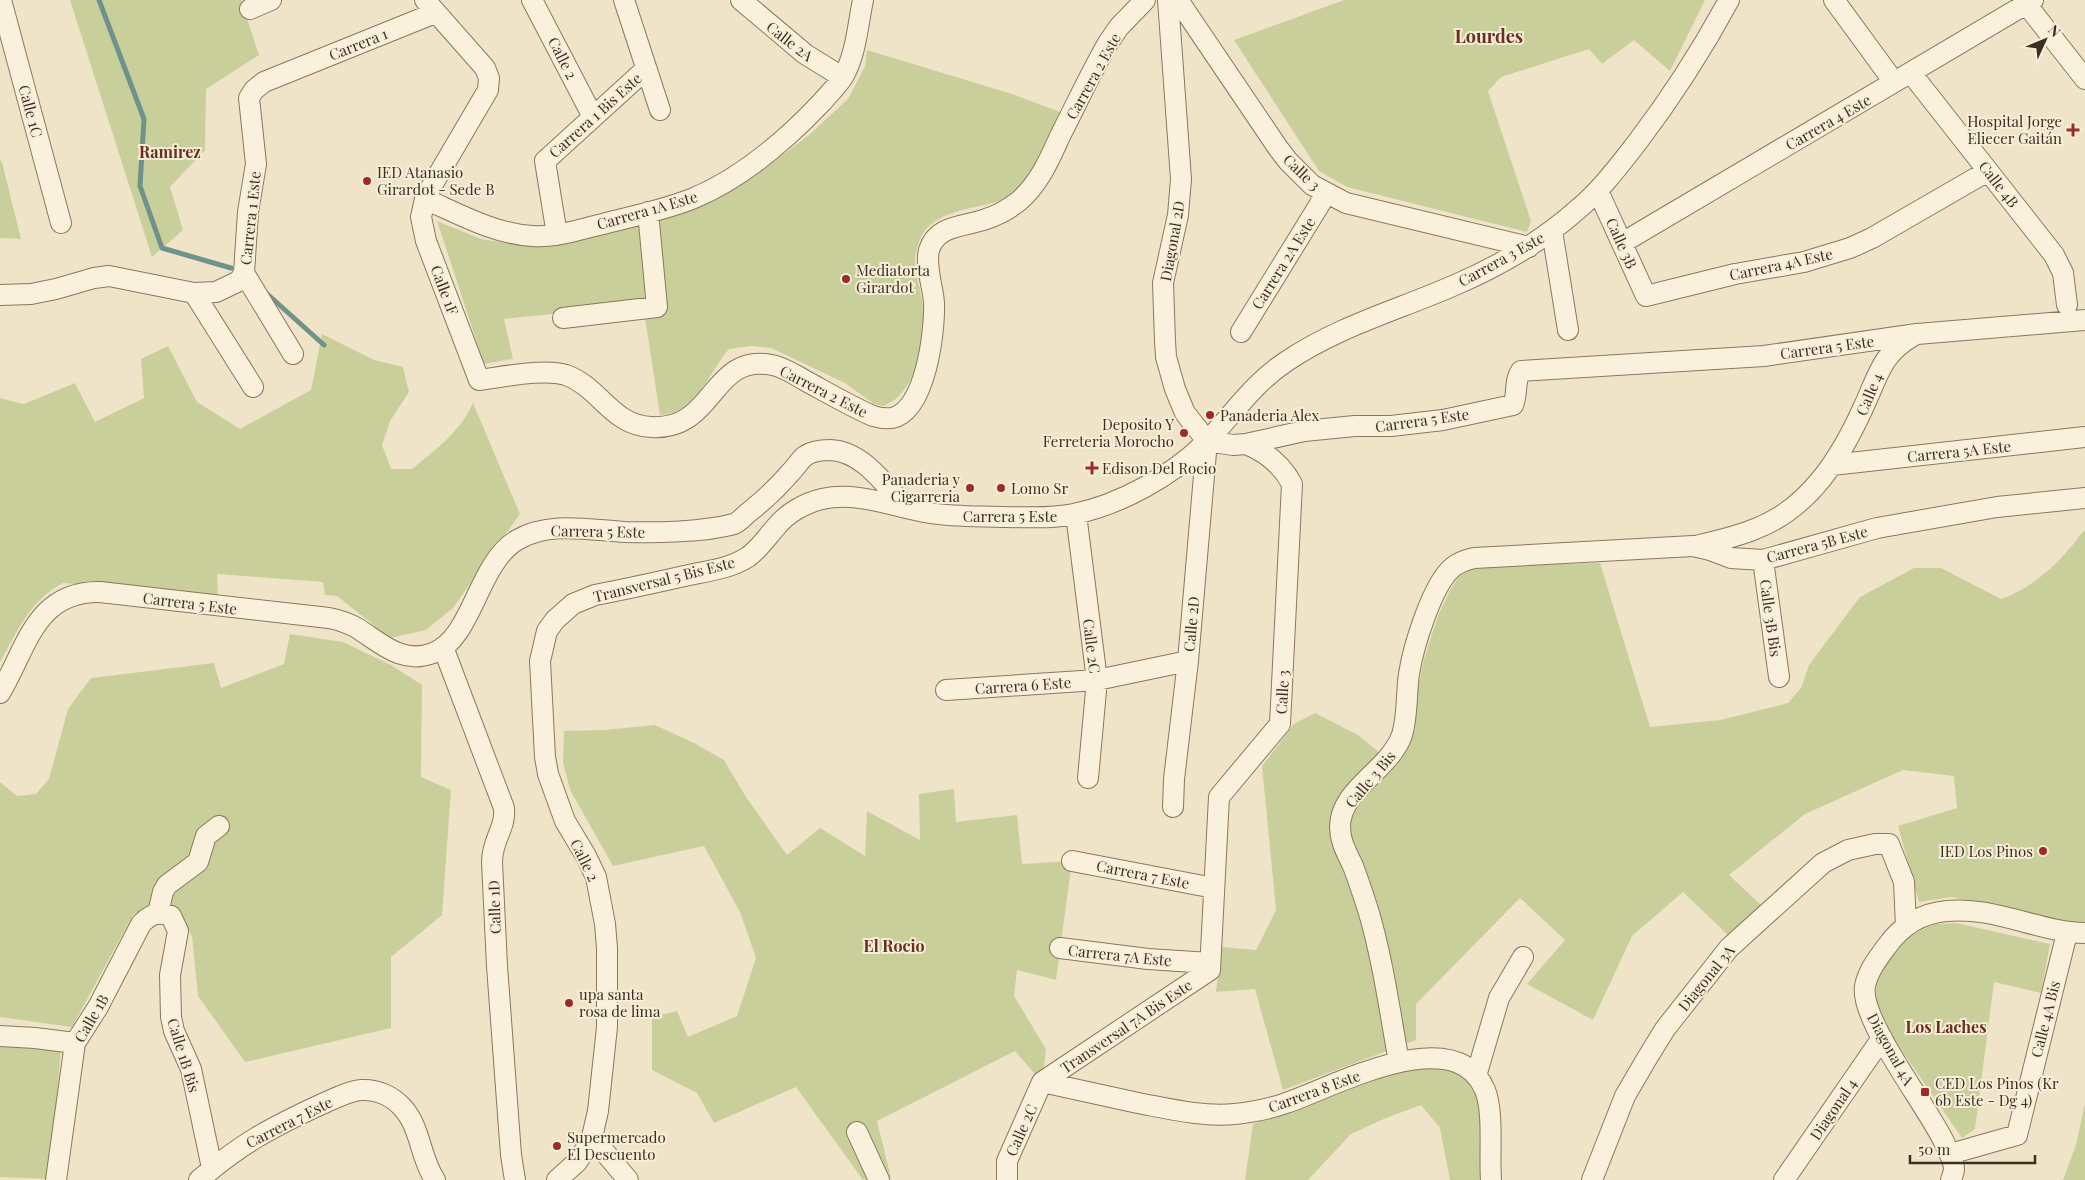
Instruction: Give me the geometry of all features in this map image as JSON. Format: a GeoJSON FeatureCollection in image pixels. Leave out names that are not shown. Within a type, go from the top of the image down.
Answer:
{"type":"FeatureCollection","features":[{"type":"Feature","properties":{"kind":"street","name":"Calle 1C"},"geometry":{"type":"LineString","coordinates":[[1,0],[60,223]]}},
{"type":"Feature","properties":{"kind":"street"},"geometry":{"type":"LineString","coordinates":[[250,9],[271,0]]}},
{"type":"Feature","properties":{"kind":"street","name":"Calle 2"},"geometry":{"type":"LineString","coordinates":[[532,0],[593,117]]}},
{"type":"Feature","properties":{"kind":"street"},"geometry":{"type":"LineString","coordinates":[[624,0],[645,70],[660,110]]}},
{"type":"Feature","properties":{"kind":"street","name":"Calle 2A"},"geometry":{"type":"LineString","coordinates":[[741,0],[805,54],[842,77]]}},
{"type":"Feature","properties":{"kind":"street","name":"Carrera 1A Este"},"geometry":{"type":"LineString","coordinates":[[425,200],[491,226],[531,236],[557,235],[648,212],[712,190],[734,176],[794,129],[811,113],[842,77],[849,62],[864,0]]}},
{"type":"Feature","properties":{"kind":"street","name":"Carrera 2 Este"},"geometry":{"type":"LineString","coordinates":[[479,380],[536,373],[557,373],[576,380],[585,386],[612,412],[626,420],[640,426],[662,427],[682,422],[700,411],[719,384],[732,372],[748,366],[766,364],[783,368],[873,416],[884,419],[894,418],[912,402],[918,392],[928,362],[932,342],[934,302],[928,257],[934,241],[947,229],[985,220],[997,215],[1008,209],[1028,192],[1043,172],[1108,42],[1119,27],[1145,0]]}},
{"type":"Feature","properties":{"kind":"street","name":"Diagonal 2D"},"geometry":{"type":"LineString","coordinates":[[1168,0],[1181,179],[1178,214],[1163,282],[1165,341],[1174,389],[1185,413],[1207,441]]}},
{"type":"Feature","properties":{"kind":"street","name":"Calle 3"},"geometry":{"type":"LineString","coordinates":[[1178,0],[1278,148],[1299,174],[1312,185],[1346,203],[1529,247]]}},
{"type":"Feature","properties":{"kind":"street","name":"Carrera 3 Este"},"geometry":{"type":"LineString","coordinates":[[1207,441],[1254,387],[1269,374],[1307,348],[1352,325],[1456,285],[1529,247],[1552,231],[1598,191],[1642,136],[1677,87],[1729,0]]}},
{"type":"Feature","properties":{"kind":"street","name":"Calle 4B"},"geometry":{"type":"LineString","coordinates":[[1834,0],[1988,171],[2054,255],[2064,278],[2067,305]]}},
{"type":"Feature","properties":{"kind":"street"},"geometry":{"type":"LineString","coordinates":[[2027,1],[2085,79]]}},
{"type":"Feature","properties":{"kind":"street","name":"Carrera 4 Este"},"geometry":{"type":"LineString","coordinates":[[1622,243],[1903,78],[2027,1]]}},
{"type":"Feature","properties":{"kind":"street"},"geometry":{"type":"LineString","coordinates":[[425,200],[488,90],[489,78],[485,68],[430,7]]}},
{"type":"Feature","properties":{"kind":"street","name":"Carrera 1"},"geometry":{"type":"LineString","coordinates":[[280,76],[430,7]]}},
{"type":"Feature","properties":{"kind":"street","name":"Carrera 1 Bis Este"},"geometry":{"type":"LineString","coordinates":[[557,235],[545,161],[645,70]]}},
{"type":"Feature","properties":{"kind":"street","name":"Carrera 1 Este"},"geometry":{"type":"LineString","coordinates":[[0,295],[31,294],[109,276],[194,293],[216,292],[238,281],[244,273],[248,212],[256,164],[249,98],[254,90],[264,82],[280,76]]}},
{"type":"Feature","properties":{"kind":"street","name":"Carrera 4A Este"},"geometry":{"type":"LineString","coordinates":[[1646,296],[1735,274],[1804,262],[1850,248],[1872,238],[1988,171]]}},
{"type":"Feature","properties":{"kind":"street","name":"Calle 3B"},"geometry":{"type":"LineString","coordinates":[[1598,191],[1646,296]]}},
{"type":"Feature","properties":{"kind":"street","name":"Carrera 2A Este"},"geometry":{"type":"LineString","coordinates":[[1241,332],[1326,194]]}},
{"type":"Feature","properties":{"kind":"street","name":"Calle 1F"},"geometry":{"type":"LineString","coordinates":[[425,200],[421,217],[426,241],[479,380]]}},
{"type":"Feature","properties":{"kind":"street"},"geometry":{"type":"LineString","coordinates":[[563,318],[657,308],[648,212]]}},
{"type":"Feature","properties":{"kind":"street"},"geometry":{"type":"LineString","coordinates":[[1552,231],[1568,330]]}},
{"type":"Feature","properties":{"kind":"street"},"geometry":{"type":"LineString","coordinates":[[244,273],[293,354]]}},
{"type":"Feature","properties":{"kind":"street"},"geometry":{"type":"LineString","coordinates":[[194,293],[253,387]]}},
{"type":"Feature","properties":{"kind":"street","name":"Carrera 5 Este"},"geometry":{"type":"LineString","coordinates":[[0,693],[37,620],[60,601],[79,593],[89,592],[329,618],[342,621],[357,628],[389,651],[406,656],[433,653],[443,647],[460,626],[491,566],[498,556],[516,541],[538,531],[562,529],[652,532],[701,529],[736,523],[763,501],[805,456],[824,450],[844,452],[861,461],[906,508],[956,516],[1033,517],[1076,514],[1121,498],[1158,479],[1181,464],[1207,441],[1233,445],[1246,444],[1304,431],[1355,426],[1391,426],[1443,420],[1513,405],[1516,400],[1518,376],[1521,372],[1764,356],[1917,334],[2085,320]]}},
{"type":"Feature","properties":{"kind":"street","name":"Calle 4"},"geometry":{"type":"LineString","coordinates":[[1693,546],[1742,534],[1772,521],[1800,502],[1823,478],[1832,465],[1857,421],[1882,365],[1897,347],[1917,334]]}},
{"type":"Feature","properties":{"kind":"street","name":"Carrera 5A Este"},"geometry":{"type":"LineString","coordinates":[[1832,465],[2085,438]]}},
{"type":"Feature","properties":{"kind":"street","name":"Calle 2D"},"geometry":{"type":"LineString","coordinates":[[1173,807],[1174,779],[1188,662],[1207,441]]}},
{"type":"Feature","properties":{"kind":"street","name":"Calle 3"},"geometry":{"type":"LineString","coordinates":[[1210,967],[1218,798],[1280,724],[1292,484],[1276,463],[1261,451],[1246,444]]}},
{"type":"Feature","properties":{"kind":"street","name":"Transversal 5 Bis Este"},"geometry":{"type":"LineString","coordinates":[[555,620],[563,611],[584,599],[714,570],[738,562],[750,556],[778,524],[789,515],[813,502],[840,496],[854,497],[906,508]]}},
{"type":"Feature","properties":{"kind":"street","name":"Carrera 5B Este"},"geometry":{"type":"LineString","coordinates":[[1460,563],[1481,557],[1693,546],[1731,558],[1763,560],[1877,528],[1998,507],[2085,498]]}},
{"type":"Feature","properties":{"kind":"street","name":"Calle 2C"},"geometry":{"type":"LineString","coordinates":[[1076,514],[1097,680],[1088,778]]}},
{"type":"Feature","properties":{"kind":"street","name":"Calle 3B Bis"},"geometry":{"type":"LineString","coordinates":[[1763,560],[1779,676]]}},
{"type":"Feature","properties":{"kind":"street","name":"Calle 3 Bis"},"geometry":{"type":"LineString","coordinates":[[1399,1062],[1377,940],[1360,884],[1342,842],[1340,826],[1347,802],[1385,764],[1398,745],[1405,723],[1408,676],[1416,640],[1443,579],[1453,567],[1460,563]]}},
{"type":"Feature","properties":{"kind":"street","name":"Calle 2"},"geometry":{"type":"LineString","coordinates":[[555,620],[547,631],[540,661],[545,757],[558,806],[596,877],[605,924],[607,1027],[598,1111],[592,1137]]}},
{"type":"Feature","properties":{"kind":"street","name":"Calle 1D"},"geometry":{"type":"LineString","coordinates":[[443,647],[504,808],[504,823],[494,845],[492,862],[496,966],[511,1155],[515,1180]]}},
{"type":"Feature","properties":{"kind":"street","name":"Carrera 6 Este"},"geometry":{"type":"LineString","coordinates":[[946,690],[1097,680],[1188,662]]}},
{"type":"Feature","properties":{"kind":"street"},"geometry":{"type":"LineString","coordinates":[[164,914],[163,892],[167,885],[198,862],[206,836],[219,826]]}},
{"type":"Feature","properties":{"kind":"street","name":"Diagonal 3A"},"geometry":{"type":"LineString","coordinates":[[1592,1180],[1625,1096],[1665,1029],[1729,948],[1823,863],[1848,850],[1875,844],[1890,844],[1904,882],[1906,926]]}},
{"type":"Feature","properties":{"kind":"street","name":"Carrera 7 Este"},"geometry":{"type":"LineString","coordinates":[[1072,861],[1214,888]]}},
{"type":"Feature","properties":{"kind":"street","name":"Diagonal 4A"},"geometry":{"type":"LineString","coordinates":[[1951,1180],[1954,1169],[1950,1154],[1940,1133],[1870,1015],[1865,987],[1876,961],[1893,938],[1906,926],[1920,917],[1933,912],[1961,910],[2076,933]]}},
{"type":"Feature","properties":{"kind":"street","name":"Calle 1B"},"geometry":{"type":"LineString","coordinates":[[56,1180],[75,1043],[98,1007],[141,924],[147,918],[164,914]]}},
{"type":"Feature","properties":{"kind":"street","name":"Calle 1B Bis"},"geometry":{"type":"LineString","coordinates":[[164,914],[174,920],[178,931],[170,975],[171,1017],[174,1030],[190,1069],[205,1174]]}},
{"type":"Feature","properties":{"kind":"street","name":"Calle 4A Bis"},"geometry":{"type":"LineString","coordinates":[[1950,1154],[2017,1135],[2076,933]]}},
{"type":"Feature","properties":{"kind":"street","name":"Carrera 7A Este"},"geometry":{"type":"LineString","coordinates":[[1060,948],[1210,967]]}},
{"type":"Feature","properties":{"kind":"street"},"geometry":{"type":"LineString","coordinates":[[1476,1076],[1499,998],[1523,957]]}},
{"type":"Feature","properties":{"kind":"street","name":"Transversal 7A Bis Este"},"geometry":{"type":"LineString","coordinates":[[1042,1082],[1210,967]]}},
{"type":"Feature","properties":{"kind":"street"},"geometry":{"type":"LineString","coordinates":[[0,1036],[75,1043]]}},
{"type":"Feature","properties":{"kind":"street","name":"Diagonal 4"},"geometry":{"type":"LineString","coordinates":[[1784,1180],[1882,1038]]}},
{"type":"Feature","properties":{"kind":"street","name":"Carrera 8 Este"},"geometry":{"type":"LineString","coordinates":[[1042,1082],[1178,1111],[1215,1115],[1234,1114],[1252,1112],[1288,1102],[1399,1062],[1426,1058],[1444,1058],[1462,1064],[1476,1076],[1486,1092],[1491,1180]]}},
{"type":"Feature","properties":{"kind":"street","name":"Calle 2C"},"geometry":{"type":"LineString","coordinates":[[1007,1180],[1007,1161],[1042,1082]]}},
{"type":"Feature","properties":{"kind":"street","name":"Carrera 7 Este"},"geometry":{"type":"LineString","coordinates":[[205,1174],[245,1143],[267,1130],[348,1093],[356,1090],[372,1090],[389,1097],[403,1108],[408,1115],[435,1180]]}},
{"type":"Feature","properties":{"kind":"street"},"geometry":{"type":"LineString","coordinates":[[857,1132],[879,1180]]}},
{"type":"Feature","properties":{"kind":"street"},"geometry":{"type":"LineString","coordinates":[[557,1180],[576,1162],[592,1137],[626,1179]]}},
{"type":"Feature","properties":{"kind":"green space"},"geometry":{"type":"Polygon","coordinates":[[[70,0],[241,0],[259,55],[206,89],[205,150],[170,187],[183,230],[152,257],[70,0]]]}},
{"type":"Feature","properties":{"kind":"green space"},"geometry":{"type":"Polygon","coordinates":[[[1344,0],[1705,0],[1670,71],[1634,40],[1602,64],[1589,49],[1501,77],[1488,91],[1531,221],[1527,232],[1347,187],[1319,171],[1234,40],[1344,0]]]}},
{"type":"Feature","properties":{"kind":"green space"},"geometry":{"type":"Polygon","coordinates":[[[867,50],[1012,94],[1060,112],[1039,159],[1016,190],[1002,200],[958,211],[939,219],[930,225],[924,233],[916,250],[915,258],[923,313],[920,353],[911,378],[905,389],[896,399],[884,406],[874,404],[845,383],[771,348],[751,346],[729,349],[695,398],[677,411],[660,415],[643,305],[504,319],[513,359],[484,364],[437,221],[481,239],[527,246],[570,243],[615,232],[678,212],[754,177],[809,135],[848,99],[865,66],[867,50]]]}},
{"type":"Feature","properties":{"kind":"green space"},"geometry":{"type":"Polygon","coordinates":[[[0,160],[2,162],[21,239],[0,238],[0,160]]]}},
{"type":"Feature","properties":{"kind":"green space"},"geometry":{"type":"Polygon","coordinates":[[[322,334],[374,360],[403,367],[409,392],[390,421],[382,445],[391,469],[412,469],[454,432],[473,403],[520,514],[453,608],[426,630],[390,638],[337,596],[325,595],[323,582],[217,574],[218,597],[63,583],[33,607],[0,662],[0,398],[24,404],[75,383],[95,422],[144,398],[141,359],[168,346],[197,402],[240,429],[311,390],[322,334]]]}},
{"type":"Feature","properties":{"kind":"green space"},"geometry":{"type":"Polygon","coordinates":[[[2085,530],[2085,922],[2078,923],[2025,914],[1952,897],[1919,902],[1898,826],[1957,808],[1954,776],[1903,770],[1805,814],[1729,875],[1761,905],[1728,935],[1683,892],[1632,936],[1593,1020],[1527,984],[1565,940],[1520,898],[1416,1004],[1416,1040],[1283,1090],[1255,989],[1216,992],[1221,947],[1256,950],[1276,910],[1262,766],[1294,724],[1315,713],[1358,735],[1396,766],[1415,730],[1415,704],[1424,659],[1438,616],[1459,576],[1480,566],[1600,563],[1650,727],[1720,720],[1788,703],[1801,688],[1809,665],[1860,597],[1914,568],[1941,568],[2001,599],[2030,585],[2063,556],[2085,530]]]}},
{"type":"Feature","properties":{"kind":"green space"},"geometry":{"type":"Polygon","coordinates":[[[290,634],[343,642],[391,665],[422,685],[421,777],[451,790],[442,915],[391,957],[391,1028],[245,1062],[198,996],[192,936],[177,908],[164,904],[149,905],[133,915],[72,1027],[0,1017],[0,782],[17,796],[36,794],[49,779],[68,709],[91,678],[214,663],[221,688],[284,664],[290,634]]]}},
{"type":"Feature","properties":{"kind":"green space"},"geometry":{"type":"Polygon","coordinates":[[[655,725],[694,743],[724,760],[746,797],[787,855],[820,828],[865,856],[867,811],[920,840],[919,794],[954,789],[956,822],[1017,815],[1022,864],[1072,861],[1056,980],[1017,970],[1014,996],[1046,1049],[1042,1082],[1015,1051],[877,1121],[891,1178],[863,1180],[796,1087],[714,1123],[697,1093],[652,1070],[652,1017],[677,1011],[688,1037],[737,1016],[756,958],[740,912],[704,846],[613,866],[570,790],[563,762],[564,731],[604,730],[655,725]]]}},
{"type":"Feature","properties":{"kind":"green space"},"geometry":{"type":"Polygon","coordinates":[[[1956,923],[2050,944],[2041,993],[1994,982],[1975,1129],[1962,1138],[1885,1026],[1875,1000],[1877,979],[1887,960],[1909,936],[1934,924],[1956,923]]]}},
{"type":"Feature","properties":{"kind":"green space"},"geometry":{"type":"Polygon","coordinates":[[[0,1043],[61,1048],[50,1179],[0,1177],[0,1043]]]}},
{"type":"Feature","properties":{"kind":"green space"},"geometry":{"type":"Polygon","coordinates":[[[1432,1063],[1467,1076],[1479,1093],[1482,1128],[1481,1180],[1450,1180],[1440,1128],[1421,1105],[1351,1134],[1308,1180],[1245,1180],[1253,1124],[1413,1066],[1432,1063]]]}},
{"type":"Feature","properties":{"kind":"green space"},"geometry":{"type":"Polygon","coordinates":[[[2085,1103],[2085,1180],[2063,1180],[2076,1145],[2085,1103]]]}},
{"type":"Feature","properties":{"kind":"waterway"},"geometry":{"type":"LineString","coordinates":[[99,0],[144,119],[140,186],[162,248],[231,268]]}},
{"type":"Feature","properties":{"kind":"waterway"},"geometry":{"type":"LineString","coordinates":[[265,292],[324,345]]}},
{"type":"Feature","properties":{"kind":"place","name":"Hospital Jorge Eliecer Gaitán"},"geometry":{"type":"Point","coordinates":[2073,130]}},
{"type":"Feature","properties":{"kind":"place","name":"IED Atanasio Girardot - Sede B"},"geometry":{"type":"Point","coordinates":[367,181]}},
{"type":"Feature","properties":{"kind":"place","name":"Mediatorta Girardot"},"geometry":{"type":"Point","coordinates":[846,279]}},
{"type":"Feature","properties":{"kind":"place","name":"Panaderia Alex"},"geometry":{"type":"Point","coordinates":[1210,415]}},
{"type":"Feature","properties":{"kind":"place","name":"Deposito Y Ferreteria Morocho"},"geometry":{"type":"Point","coordinates":[1184,433]}},
{"type":"Feature","properties":{"kind":"place","name":"Edison Del Rocio"},"geometry":{"type":"Point","coordinates":[1092,468]}},
{"type":"Feature","properties":{"kind":"place","name":"Panaderia y Cigarreria"},"geometry":{"type":"Point","coordinates":[970,488]}},
{"type":"Feature","properties":{"kind":"place","name":"Lomo Sr"},"geometry":{"type":"Point","coordinates":[1001,488]}},
{"type":"Feature","properties":{"kind":"place","name":"IED Los Pinos"},"geometry":{"type":"Point","coordinates":[2043,851]}},
{"type":"Feature","properties":{"kind":"place","name":"upa santa rosa de lima"},"geometry":{"type":"Point","coordinates":[569,1003]}},
{"type":"Feature","properties":{"kind":"place","name":"CED Los Pinos (Kr 6b Este - Dg 4)"},"geometry":{"type":"Point","coordinates":[1925,1092]}},
{"type":"Feature","properties":{"kind":"place","name":"Supermercado El Descuento"},"geometry":{"type":"Point","coordinates":[557,1146]}},
{"type":"Feature","properties":{"kind":"district","name":"Lourdes"},"geometry":{"type":"Point","coordinates":[1489,36]}},
{"type":"Feature","properties":{"kind":"district","name":"Ramirez"},"geometry":{"type":"Point","coordinates":[170,151]}},
{"type":"Feature","properties":{"kind":"district","name":"El Rocio"},"geometry":{"type":"Point","coordinates":[894,945]}},
{"type":"Feature","properties":{"kind":"district","name":"Los Laches"},"geometry":{"type":"Point","coordinates":[1946,1026]}}]}
